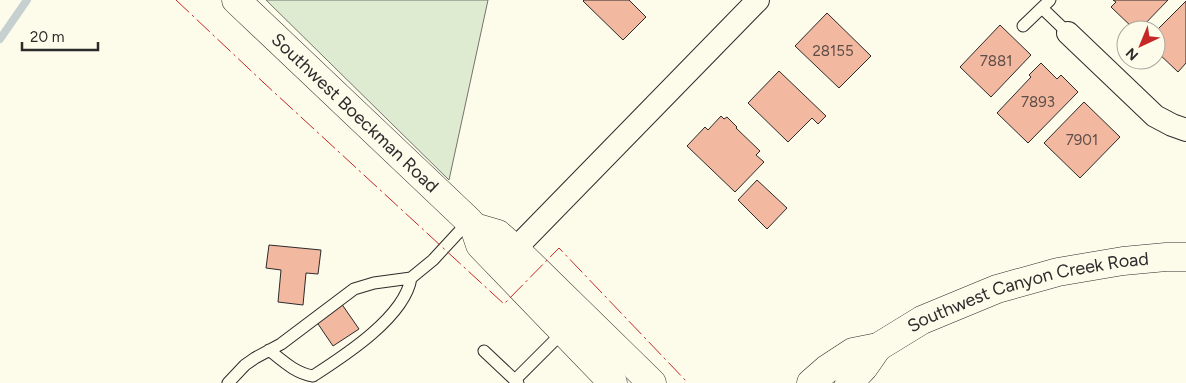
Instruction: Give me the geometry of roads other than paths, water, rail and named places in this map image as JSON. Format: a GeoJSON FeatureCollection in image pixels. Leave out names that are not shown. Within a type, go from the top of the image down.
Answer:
{"type":"FeatureCollection","features":[{"type":"Feature","properties":{"kind":"main road","name":"Southwest Boeckman Road"},"geometry":{"type":"LineString","coordinates":[[236,0],[471,224],[480,245],[613,383]]}},
{"type":"Feature","properties":{"kind":"main road","name":"Southwest Boeckman Road"},"geometry":{"type":"LineString","coordinates":[[471,224],[498,234],[652,383]]}},
{"type":"Feature","properties":{"kind":"main road","name":"Southwest Canyon Creek Road"},"geometry":{"type":"LineString","coordinates":[[812,383],[827,369],[853,352],[878,347],[922,320],[997,290],[1058,272],[1157,258],[1186,257]]}},
{"type":"Feature","properties":{"kind":"main road","name":"Southwest Canyon Creek Road"},"geometry":{"type":"LineString","coordinates":[[849,383],[864,367],[878,347]]}},
{"type":"Feature","properties":{"kind":"street"},"geometry":{"type":"LineString","coordinates":[[515,249],[758,0]]}},
{"type":"Feature","properties":{"kind":"street"},"geometry":{"type":"LineString","coordinates":[[1068,33],[1155,116],[1172,126],[1186,130]]}},
{"type":"Feature","properties":{"kind":"lane"},"geometry":{"type":"LineString","coordinates":[[1023,26],[1046,4],[1068,33]]}},
{"type":"Feature","properties":{"kind":"lane"},"geometry":{"type":"LineString","coordinates":[[228,383],[244,365],[281,344],[354,289],[374,283],[411,278],[471,224]]}},
{"type":"Feature","properties":{"kind":"lane"},"geometry":{"type":"LineString","coordinates":[[269,350],[292,368],[313,376],[368,337],[380,326],[407,294],[411,278]]}},
{"type":"Feature","properties":{"kind":"lane"},"geometry":{"type":"LineString","coordinates":[[484,351],[516,382],[564,331]]}},
{"type":"Feature","properties":{"kind":"waterway"},"geometry":{"type":"LineString","coordinates":[[0,39],[27,0]]}}]}
